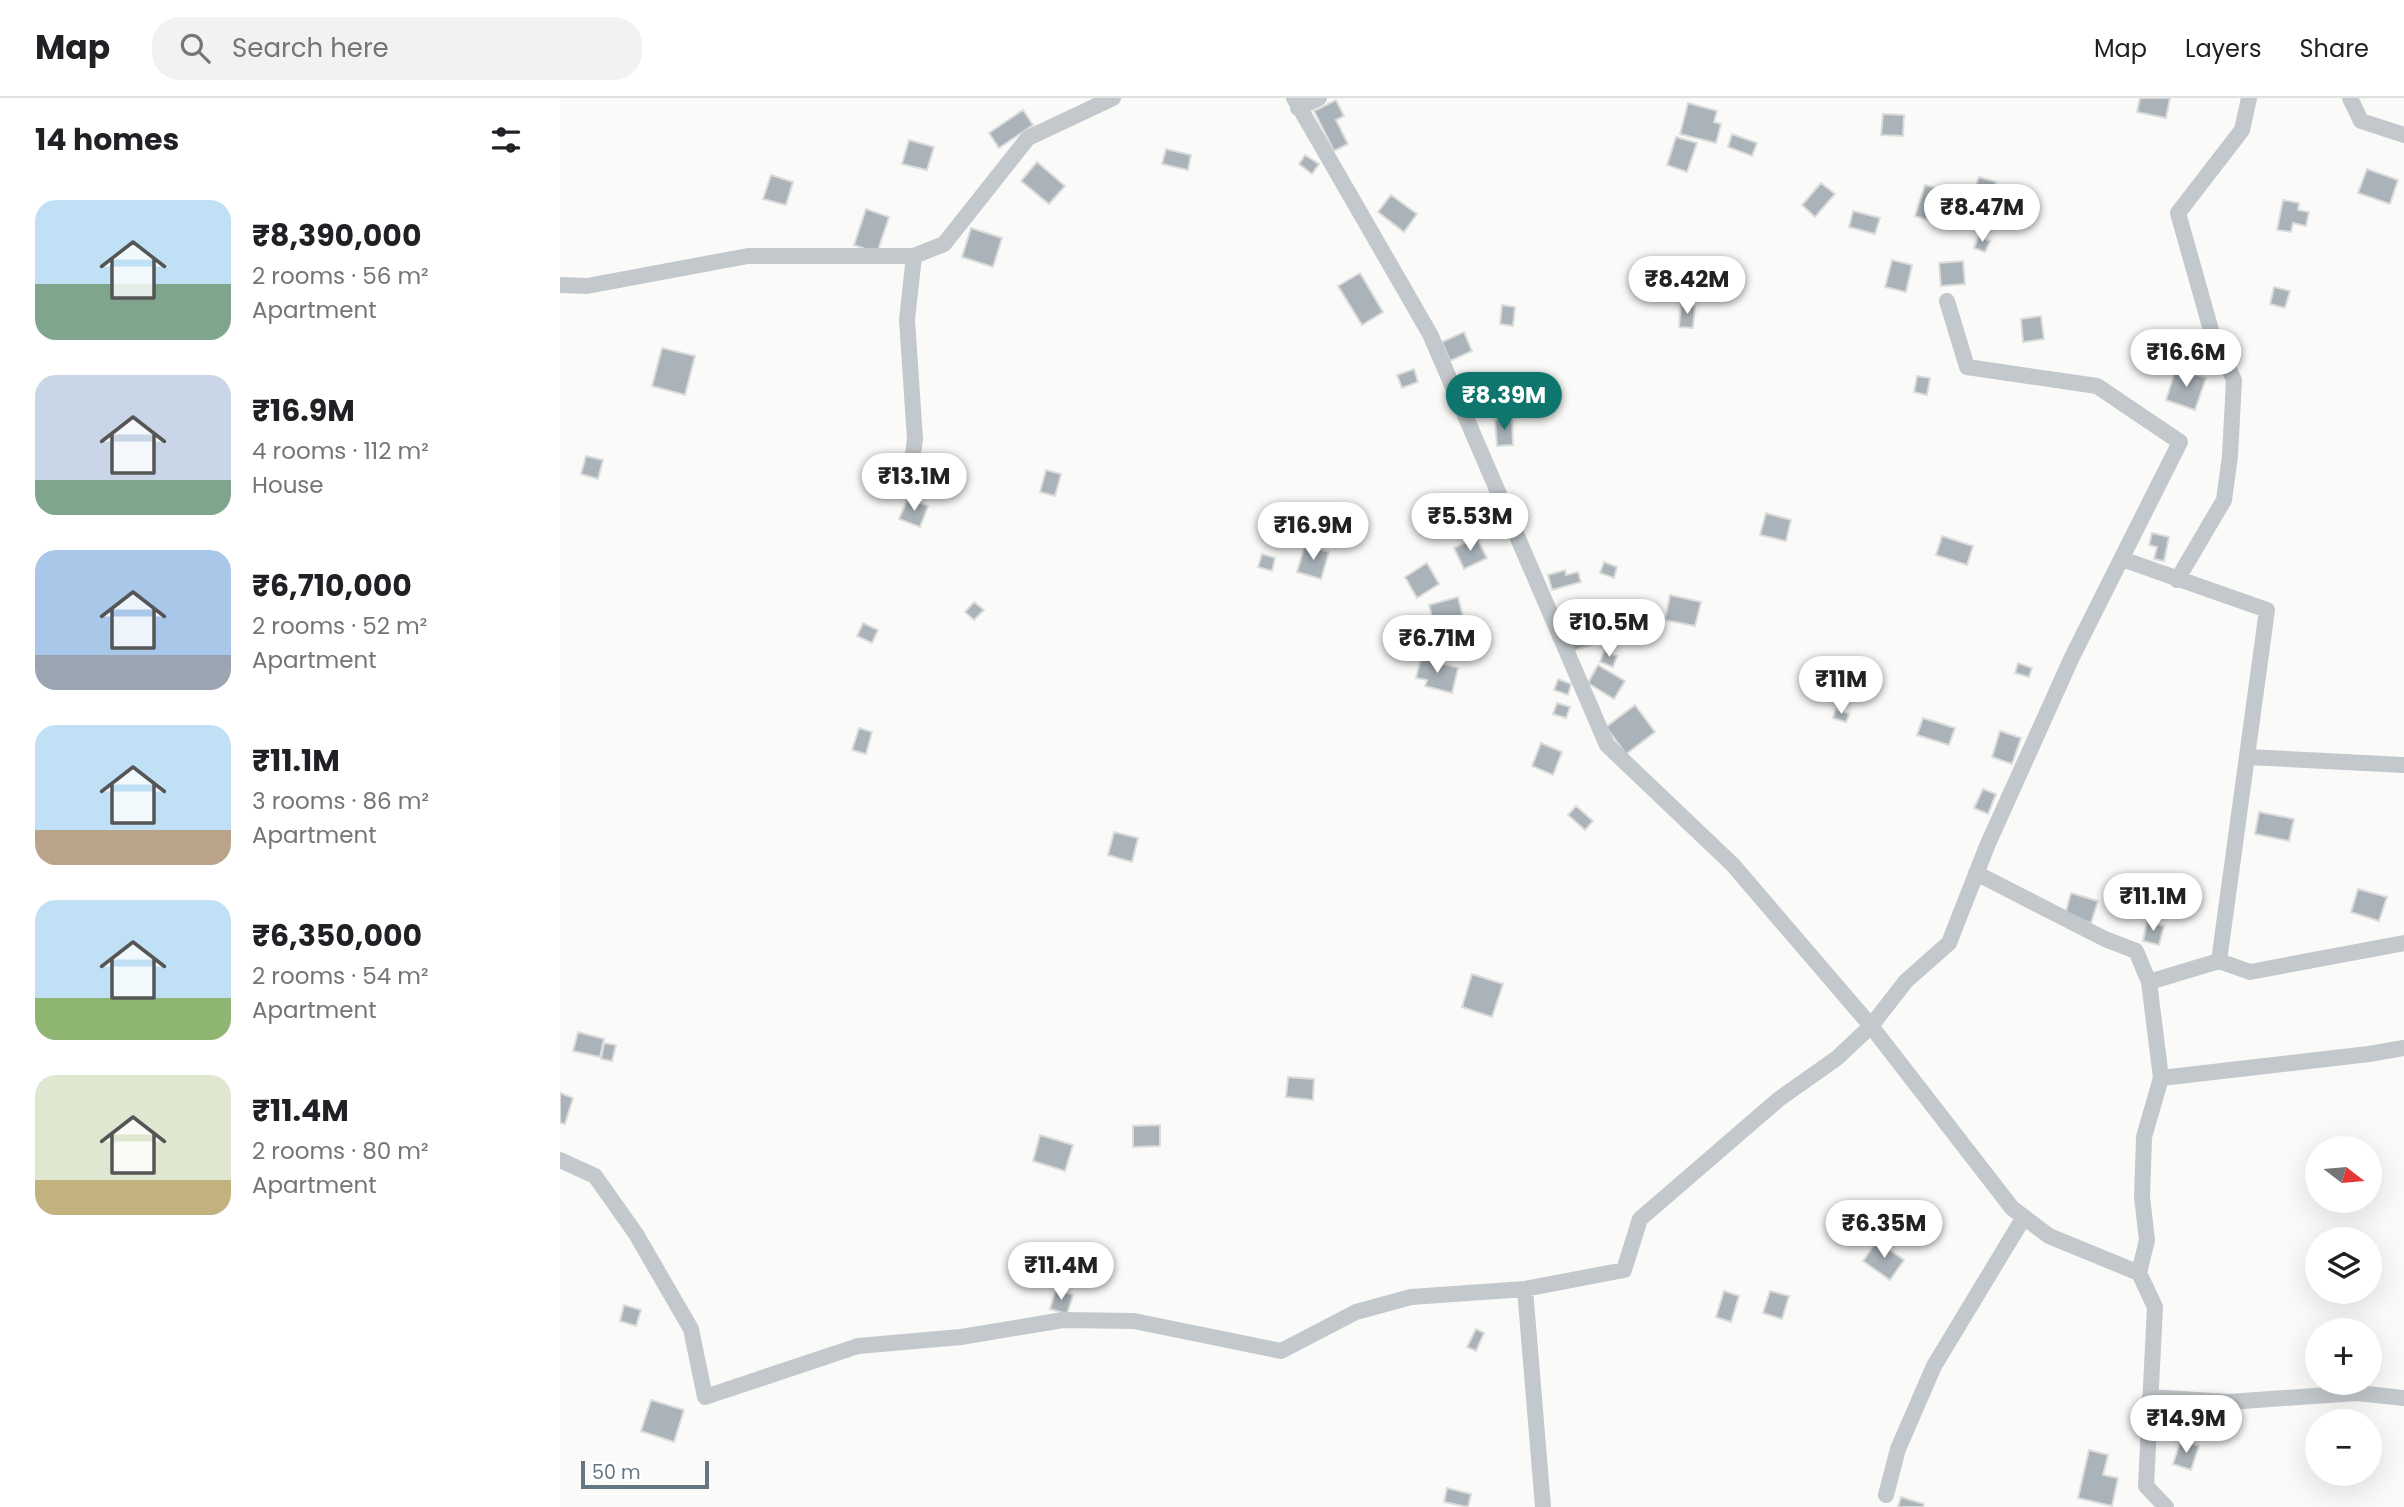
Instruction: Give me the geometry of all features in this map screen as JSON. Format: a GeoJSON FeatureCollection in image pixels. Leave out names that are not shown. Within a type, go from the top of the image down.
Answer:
{"type":"FeatureCollection","features":[{"type":"Feature","properties":{"kind":"street"},"geometry":{"type":"LineString","coordinates":[[560,285],[587,286],[748,256],[914,256],[944,244],[1028,138],[1113,98]]}},
{"type":"Feature","properties":{"kind":"street"},"geometry":{"type":"LineString","coordinates":[[1319,98],[1296,103],[1430,334],[1607,745],[1733,865],[1871,1026],[2012,1208],[2049,1236],[2139,1273]]}},
{"type":"Feature","properties":{"kind":"street"},"geometry":{"type":"LineString","coordinates":[[2177,580],[2224,500],[2230,456],[2234,380],[2211,330],[2178,213],[2242,130],[2249,98]]}},
{"type":"Feature","properties":{"kind":"street"},"geometry":{"type":"LineString","coordinates":[[2350,98],[2361,121],[2404,135]]}},
{"type":"Feature","properties":{"kind":"street"},"geometry":{"type":"LineString","coordinates":[[910,477],[915,439],[907,320],[914,256]]}},
{"type":"Feature","properties":{"kind":"street"},"geometry":{"type":"LineString","coordinates":[[560,1160],[595,1176],[636,1234],[691,1329],[705,1397],[858,1346],[961,1337],[1063,1320],[1133,1321],[1280,1351],[1356,1312],[1411,1297],[1525,1289],[1624,1270],[1640,1219],[1779,1099],[1837,1058],[1871,1026],[1906,981],[1949,943],[1976,873],[2072,657],[2180,442],[2097,386],[1967,367],[1947,301]]}},
{"type":"Feature","properties":{"kind":"street"},"geometry":{"type":"LineString","coordinates":[[2122,559],[2267,610],[2219,961]]}},
{"type":"Feature","properties":{"kind":"street"},"geometry":{"type":"LineString","coordinates":[[2246,757],[2404,765]]}},
{"type":"Feature","properties":{"kind":"street"},"geometry":{"type":"LineString","coordinates":[[1976,873],[2105,939],[2136,951],[2149,982],[2161,1078],[2144,1137],[2142,1197],[2147,1240],[2139,1273],[2155,1307],[2146,1486],[2166,1507]]}},
{"type":"Feature","properties":{"kind":"street"},"geometry":{"type":"LineString","coordinates":[[2149,982],[2219,961],[2250,972],[2404,943]]}},
{"type":"Feature","properties":{"kind":"street"},"geometry":{"type":"LineString","coordinates":[[2161,1078],[2404,1048]]}},
{"type":"Feature","properties":{"kind":"street"},"geometry":{"type":"LineString","coordinates":[[1886,1495],[1898,1449],[1934,1366],[2024,1217]]}},
{"type":"Feature","properties":{"kind":"street"},"geometry":{"type":"LineString","coordinates":[[1525,1289],[1543,1507]]}},
{"type":"Feature","properties":{"kind":"street"},"geometry":{"type":"LineString","coordinates":[[2150,1397],[2228,1402],[2357,1393],[2404,1398]]}},
{"type":"Feature","properties":{"kind":"building"},"geometry":{"type":"Polygon","coordinates":[[[2140,98],[2170,98],[2166,118],[2137,112],[2140,98]]]}},
{"type":"Feature","properties":{"kind":"building"},"geometry":{"type":"Polygon","coordinates":[[[1336,100],[1344,116],[1336,120],[1348,144],[1334,151],[1314,111],[1336,100]]]}},
{"type":"Feature","properties":{"kind":"building"},"geometry":{"type":"Polygon","coordinates":[[[1688,103],[1717,111],[1714,122],[1721,124],[1716,143],[1680,134],[1688,103]]]}},
{"type":"Feature","properties":{"kind":"building"},"geometry":{"type":"Polygon","coordinates":[[[1023,110],[1033,125],[999,148],[989,133],[1023,110]]]}},
{"type":"Feature","properties":{"kind":"building"},"geometry":{"type":"Polygon","coordinates":[[[1883,114],[1904,115],[1903,136],[1881,135],[1883,114]]]}},
{"type":"Feature","properties":{"kind":"building"},"geometry":{"type":"Polygon","coordinates":[[[1732,134],[1757,143],[1752,156],[1728,147],[1732,134]]]}},
{"type":"Feature","properties":{"kind":"building"},"geometry":{"type":"Polygon","coordinates":[[[1676,137],[1697,143],[1687,172],[1667,165],[1676,137]]]}},
{"type":"Feature","properties":{"kind":"building"},"geometry":{"type":"Polygon","coordinates":[[[909,140],[934,147],[927,170],[902,164],[909,140]]]}},
{"type":"Feature","properties":{"kind":"building"},"geometry":{"type":"Polygon","coordinates":[[[1166,149],[1191,155],[1188,170],[1162,164],[1166,149]]]}},
{"type":"Feature","properties":{"kind":"building"},"geometry":{"type":"Polygon","coordinates":[[[1305,155],[1319,164],[1312,174],[1299,164],[1305,155]]]}},
{"type":"Feature","properties":{"kind":"building"},"geometry":{"type":"Polygon","coordinates":[[[1037,162],[1065,186],[1049,204],[1021,181],[1037,162]]]}},
{"type":"Feature","properties":{"kind":"building"},"geometry":{"type":"Polygon","coordinates":[[[2367,169],[2398,180],[2390,204],[2358,193],[2367,169]]]}},
{"type":"Feature","properties":{"kind":"building"},"geometry":{"type":"Polygon","coordinates":[[[771,175],[793,182],[786,205],[763,199],[771,175]]]}},
{"type":"Feature","properties":{"kind":"building"},"geometry":{"type":"Polygon","coordinates":[[[1979,177],[1996,182],[1992,193],[1975,188],[1979,177]]]}},
{"type":"Feature","properties":{"kind":"building"},"geometry":{"type":"Polygon","coordinates":[[[1821,183],[1835,194],[1815,217],[1802,205],[1821,183]]]}},
{"type":"Feature","properties":{"kind":"building"},"geometry":{"type":"Polygon","coordinates":[[[1925,185],[1953,193],[1946,213],[1956,216],[1952,228],[1915,216],[1925,185]]]}},
{"type":"Feature","properties":{"kind":"building"},"geometry":{"type":"Polygon","coordinates":[[[1391,195],[1417,214],[1404,232],[1378,212],[1391,195]]]}},
{"type":"Feature","properties":{"kind":"building"},"geometry":{"type":"Polygon","coordinates":[[[2283,200],[2299,203],[2298,210],[2309,212],[2306,226],[2293,223],[2291,232],[2277,230],[2283,200]]]}},
{"type":"Feature","properties":{"kind":"building"},"geometry":{"type":"Polygon","coordinates":[[[866,209],[889,217],[877,253],[854,245],[866,209]]]}},
{"type":"Feature","properties":{"kind":"building"},"geometry":{"type":"Polygon","coordinates":[[[1853,211],[1880,218],[1875,234],[1849,227],[1853,211]]]}},
{"type":"Feature","properties":{"kind":"building"},"geometry":{"type":"Polygon","coordinates":[[[971,228],[1002,238],[993,267],[962,257],[971,228]]]}},
{"type":"Feature","properties":{"kind":"building"},"geometry":{"type":"Polygon","coordinates":[[[1979,236],[1990,241],[1985,252],[1974,248],[1979,236]]]}},
{"type":"Feature","properties":{"kind":"building"},"geometry":{"type":"Polygon","coordinates":[[[1892,260],[1912,265],[1906,292],[1885,287],[1892,260]]]}},
{"type":"Feature","properties":{"kind":"building"},"geometry":{"type":"Polygon","coordinates":[[[1963,261],[1965,284],[1941,286],[1939,263],[1963,261]]]}},
{"type":"Feature","properties":{"kind":"building"},"geometry":{"type":"Polygon","coordinates":[[[1360,273],[1383,312],[1362,325],[1338,286],[1360,273]]]}},
{"type":"Feature","properties":{"kind":"building"},"geometry":{"type":"Polygon","coordinates":[[[2274,287],[2290,291],[2285,308],[2270,304],[2274,287]]]}},
{"type":"Feature","properties":{"kind":"building"},"geometry":{"type":"Polygon","coordinates":[[[1681,304],[1695,306],[1693,328],[1679,327],[1681,304]]]}},
{"type":"Feature","properties":{"kind":"building"},"geometry":{"type":"Polygon","coordinates":[[[1502,305],[1515,307],[1513,326],[1500,324],[1502,305]]]}},
{"type":"Feature","properties":{"kind":"building"},"geometry":{"type":"Polygon","coordinates":[[[2041,316],[2044,339],[2023,342],[2021,319],[2041,316]]]}},
{"type":"Feature","properties":{"kind":"building"},"geometry":{"type":"Polygon","coordinates":[[[1464,332],[1472,351],[1450,361],[1442,342],[1464,332]]]}},
{"type":"Feature","properties":{"kind":"building"},"geometry":{"type":"Polygon","coordinates":[[[662,348],[695,356],[685,395],[652,386],[662,348]]]}},
{"type":"Feature","properties":{"kind":"building"},"geometry":{"type":"Polygon","coordinates":[[[2176,368],[2206,378],[2195,410],[2166,400],[2176,368]]]}},
{"type":"Feature","properties":{"kind":"building"},"geometry":{"type":"Polygon","coordinates":[[[1414,369],[1418,382],[1402,388],[1397,375],[1414,369]]]}},
{"type":"Feature","properties":{"kind":"building"},"geometry":{"type":"Polygon","coordinates":[[[1917,376],[1930,378],[1927,395],[1914,392],[1917,376]]]}},
{"type":"Feature","properties":{"kind":"building"},"geometry":{"type":"Polygon","coordinates":[[[1512,419],[1513,445],[1497,446],[1495,420],[1512,419]]]}},
{"type":"Feature","properties":{"kind":"building"},"geometry":{"type":"Polygon","coordinates":[[[586,456],[603,460],[598,479],[581,474],[586,456]]]}},
{"type":"Feature","properties":{"kind":"building"},"geometry":{"type":"Polygon","coordinates":[[[1046,470],[1061,474],[1055,496],[1040,492],[1046,470]]]}},
{"type":"Feature","properties":{"kind":"building"},"geometry":{"type":"Polygon","coordinates":[[[908,498],[928,506],[920,527],[899,519],[908,498]]]}},
{"type":"Feature","properties":{"kind":"building"},"geometry":{"type":"Polygon","coordinates":[[[1766,513],[1791,520],[1786,541],[1760,535],[1766,513]]]}},
{"type":"Feature","properties":{"kind":"building"},"geometry":{"type":"Polygon","coordinates":[[[2152,533],[2169,537],[2164,561],[2154,559],[2157,547],[2149,545],[2152,533]]]}},
{"type":"Feature","properties":{"kind":"building"},"geometry":{"type":"Polygon","coordinates":[[[1942,536],[1973,546],[1967,565],[1936,555],[1942,536]]]}},
{"type":"Feature","properties":{"kind":"building"},"geometry":{"type":"Polygon","coordinates":[[[1476,537],[1487,558],[1464,569],[1454,548],[1476,537]]]}},
{"type":"Feature","properties":{"kind":"building"},"geometry":{"type":"Polygon","coordinates":[[[1305,545],[1329,552],[1321,579],[1297,572],[1305,545]]]}},
{"type":"Feature","properties":{"kind":"building"},"geometry":{"type":"Polygon","coordinates":[[[1262,554],[1275,558],[1272,571],[1258,567],[1262,554]]]}},
{"type":"Feature","properties":{"kind":"building"},"geometry":{"type":"Polygon","coordinates":[[[1604,562],[1617,567],[1614,578],[1600,573],[1604,562]]]}},
{"type":"Feature","properties":{"kind":"building"},"geometry":{"type":"Polygon","coordinates":[[[1427,563],[1439,584],[1417,598],[1405,577],[1427,563]]]}},
{"type":"Feature","properties":{"kind":"building"},"geometry":{"type":"Polygon","coordinates":[[[1565,570],[1566,575],[1578,572],[1581,582],[1552,590],[1548,575],[1565,570]]]}},
{"type":"Feature","properties":{"kind":"building"},"geometry":{"type":"Polygon","coordinates":[[[1670,595],[1701,602],[1695,626],[1665,620],[1670,595]]]}},
{"type":"Feature","properties":{"kind":"building"},"geometry":{"type":"Polygon","coordinates":[[[1458,597],[1465,624],[1436,632],[1429,605],[1458,597]]]}},
{"type":"Feature","properties":{"kind":"building"},"geometry":{"type":"Polygon","coordinates":[[[974,602],[984,610],[974,620],[965,612],[974,602]]]}},
{"type":"Feature","properties":{"kind":"building"},"geometry":{"type":"Polygon","coordinates":[[[1588,611],[1598,643],[1572,651],[1562,619],[1588,611]]]}},
{"type":"Feature","properties":{"kind":"building"},"geometry":{"type":"Polygon","coordinates":[[[863,623],[878,630],[872,643],[857,636],[863,623]]]}},
{"type":"Feature","properties":{"kind":"building"},"geometry":{"type":"Polygon","coordinates":[[[1604,651],[1617,656],[1613,667],[1600,662],[1604,651]]]}},
{"type":"Feature","properties":{"kind":"building"},"geometry":{"type":"Polygon","coordinates":[[[1421,658],[1458,668],[1452,693],[1425,686],[1427,680],[1416,678],[1421,658]]]}},
{"type":"Feature","properties":{"kind":"building"},"geometry":{"type":"Polygon","coordinates":[[[2018,663],[2032,668],[2029,677],[2015,673],[2018,663]]]}},
{"type":"Feature","properties":{"kind":"building"},"geometry":{"type":"Polygon","coordinates":[[[1598,665],[1625,681],[1614,699],[1588,683],[1598,665]]]}},
{"type":"Feature","properties":{"kind":"building"},"geometry":{"type":"Polygon","coordinates":[[[1558,679],[1571,684],[1568,695],[1554,690],[1558,679]]]}},
{"type":"Feature","properties":{"kind":"building"},"geometry":{"type":"Polygon","coordinates":[[[1557,703],[1570,707],[1566,718],[1553,714],[1557,703]]]}},
{"type":"Feature","properties":{"kind":"building"},"geometry":{"type":"Polygon","coordinates":[[[1635,705],[1655,732],[1626,754],[1606,727],[1635,705]]]}},
{"type":"Feature","properties":{"kind":"building"},"geometry":{"type":"Polygon","coordinates":[[[1836,709],[1849,714],[1846,722],[1833,718],[1836,709]]]}},
{"type":"Feature","properties":{"kind":"building"},"geometry":{"type":"Polygon","coordinates":[[[1923,718],[1955,728],[1949,745],[1917,735],[1923,718]]]}},
{"type":"Feature","properties":{"kind":"building"},"geometry":{"type":"Polygon","coordinates":[[[859,728],[872,732],[866,754],[852,750],[859,728]]]}},
{"type":"Feature","properties":{"kind":"building"},"geometry":{"type":"Polygon","coordinates":[[[2000,731],[2021,738],[2012,764],[1992,757],[2000,731]]]}},
{"type":"Feature","properties":{"kind":"building"},"geometry":{"type":"Polygon","coordinates":[[[1541,743],[1562,752],[1553,775],[1532,766],[1541,743]]]}},
{"type":"Feature","properties":{"kind":"building"},"geometry":{"type":"Polygon","coordinates":[[[1983,789],[1996,794],[1988,814],[1974,808],[1983,789]]]}},
{"type":"Feature","properties":{"kind":"building"},"geometry":{"type":"Polygon","coordinates":[[[1576,806],[1593,821],[1585,830],[1568,815],[1576,806]]]}},
{"type":"Feature","properties":{"kind":"building"},"geometry":{"type":"Polygon","coordinates":[[[2259,812],[2294,819],[2289,841],[2255,834],[2259,812]]]}},
{"type":"Feature","properties":{"kind":"building"},"geometry":{"type":"Polygon","coordinates":[[[1114,832],[1138,838],[1132,862],[1108,855],[1114,832]]]}},
{"type":"Feature","properties":{"kind":"building"},"geometry":{"type":"Polygon","coordinates":[[[2358,889],[2387,897],[2379,921],[2351,912],[2358,889]]]}},
{"type":"Feature","properties":{"kind":"building"},"geometry":{"type":"Polygon","coordinates":[[[2071,893],[2098,901],[2091,923],[2065,915],[2071,893]]]}},
{"type":"Feature","properties":{"kind":"building"},"geometry":{"type":"Polygon","coordinates":[[[2147,922],[2164,926],[2159,945],[2143,941],[2147,922]]]}},
{"type":"Feature","properties":{"kind":"building"},"geometry":{"type":"Polygon","coordinates":[[[1472,974],[1503,984],[1492,1017],[1462,1007],[1472,974]]]}},
{"type":"Feature","properties":{"kind":"building"},"geometry":{"type":"Polygon","coordinates":[[[578,1032],[604,1039],[600,1057],[573,1051],[578,1032]]]}},
{"type":"Feature","properties":{"kind":"building"},"geometry":{"type":"Polygon","coordinates":[[[604,1043],[616,1045],[612,1061],[601,1059],[604,1043]]]}},
{"type":"Feature","properties":{"kind":"building"},"geometry":{"type":"Polygon","coordinates":[[[1288,1077],[1314,1079],[1313,1100],[1286,1097],[1288,1077]]]}},
{"type":"Feature","properties":{"kind":"building"},"geometry":{"type":"Polygon","coordinates":[[[560,1093],[573,1098],[565,1124],[560,1123],[560,1093]]]}},
{"type":"Feature","properties":{"kind":"building"},"geometry":{"type":"Polygon","coordinates":[[[1160,1125],[1160,1146],[1133,1147],[1133,1126],[1160,1125]]]}},
{"type":"Feature","properties":{"kind":"building"},"geometry":{"type":"Polygon","coordinates":[[[1040,1135],[1073,1145],[1065,1171],[1033,1161],[1040,1135]]]}},
{"type":"Feature","properties":{"kind":"building"},"geometry":{"type":"Polygon","coordinates":[[[1877,1241],[1904,1260],[1890,1280],[1863,1261],[1877,1241]]]}},
{"type":"Feature","properties":{"kind":"building"},"geometry":{"type":"Polygon","coordinates":[[[1056,1289],[1073,1295],[1067,1314],[1050,1309],[1056,1289]]]}},
{"type":"Feature","properties":{"kind":"building"},"geometry":{"type":"Polygon","coordinates":[[[1724,1291],[1739,1296],[1731,1322],[1716,1317],[1724,1291]]]}},
{"type":"Feature","properties":{"kind":"building"},"geometry":{"type":"Polygon","coordinates":[[[1770,1291],[1789,1296],[1782,1319],[1763,1313],[1770,1291]]]}},
{"type":"Feature","properties":{"kind":"building"},"geometry":{"type":"Polygon","coordinates":[[[624,1305],[641,1310],[636,1326],[620,1321],[624,1305]]]}},
{"type":"Feature","properties":{"kind":"building"},"geometry":{"type":"Polygon","coordinates":[[[1476,1329],[1484,1333],[1476,1351],[1467,1347],[1476,1329]]]}},
{"type":"Feature","properties":{"kind":"building"},"geometry":{"type":"Polygon","coordinates":[[[651,1400],[684,1410],[674,1442],[641,1431],[651,1400]]]}},
{"type":"Feature","properties":{"kind":"building"},"geometry":{"type":"Polygon","coordinates":[[[2181,1440],[2199,1446],[2191,1470],[2173,1464],[2181,1440]]]}},
{"type":"Feature","properties":{"kind":"building"},"geometry":{"type":"Polygon","coordinates":[[[2089,1450],[2108,1455],[2103,1475],[2118,1478],[2112,1506],[2078,1498],[2089,1450]]]}},
{"type":"Feature","properties":{"kind":"building"},"geometry":{"type":"Polygon","coordinates":[[[1447,1488],[1471,1494],[1468,1507],[1444,1502],[1447,1488]]]}},
{"type":"Feature","properties":{"kind":"building"},"geometry":{"type":"Polygon","coordinates":[[[1901,1497],[1924,1504],[1923,1507],[1898,1507],[1901,1497]]]}}]}
